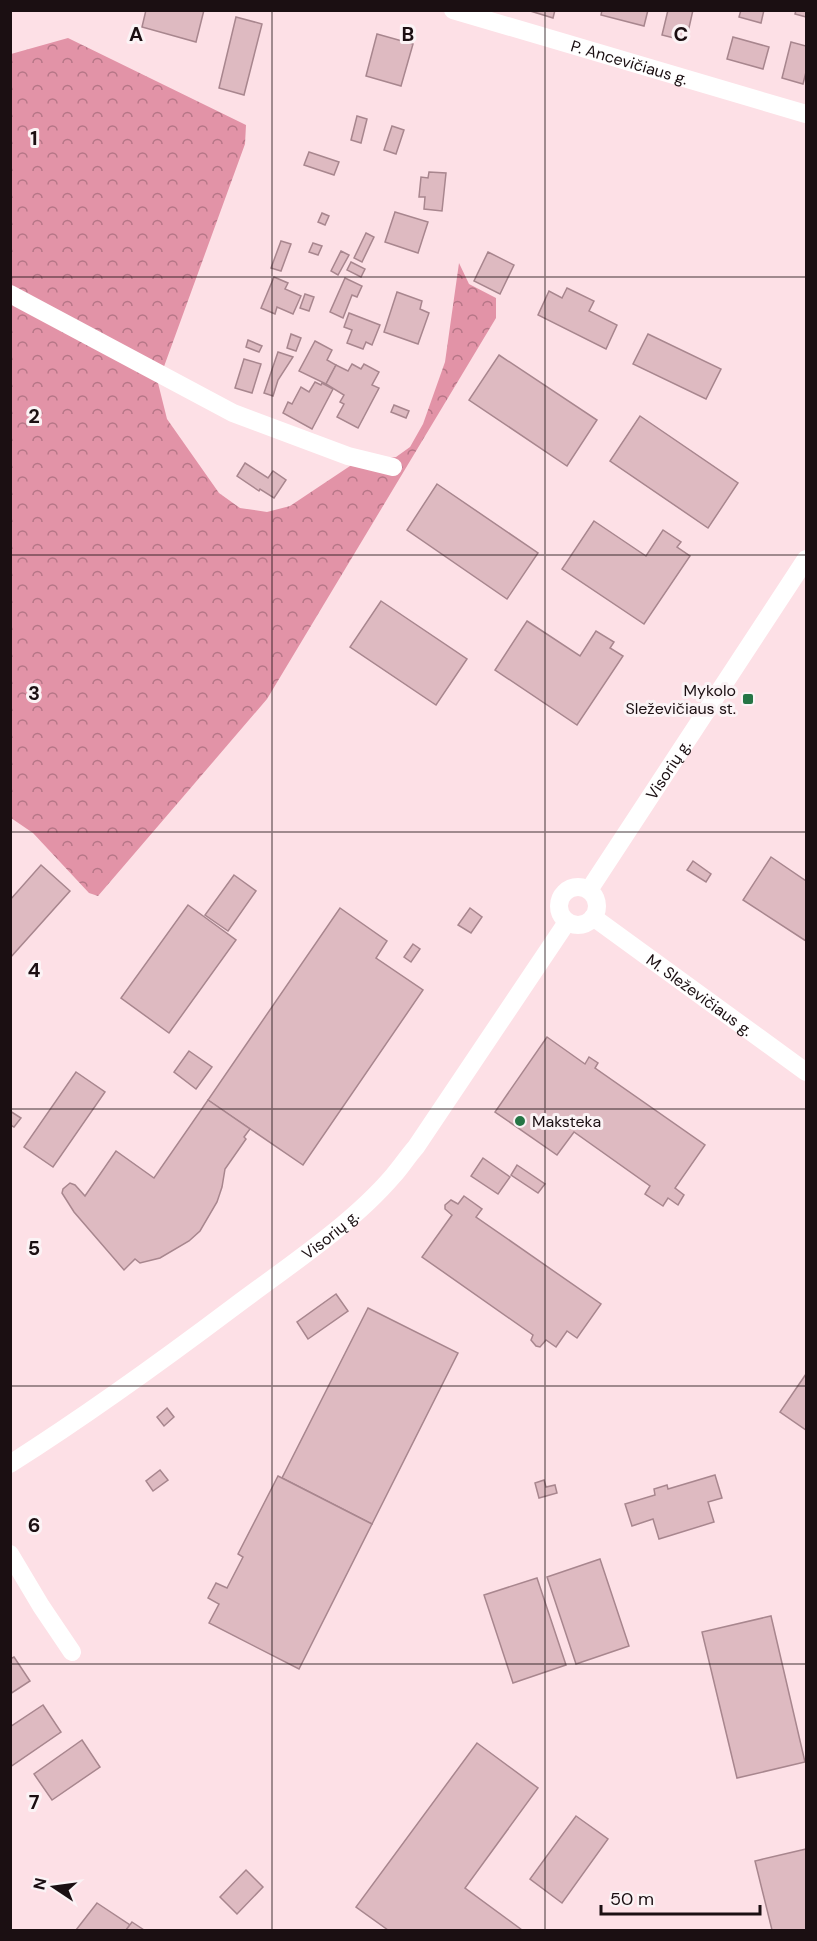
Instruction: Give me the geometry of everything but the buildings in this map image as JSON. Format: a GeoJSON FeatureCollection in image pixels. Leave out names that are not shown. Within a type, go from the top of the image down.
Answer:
{"type":"FeatureCollection","features":[{"type":"Feature","properties":{"kind":"street","name":"P. Ancevičiaus g."},"geometry":{"type":"LineString","coordinates":[[453,10],[807,114]]}},
{"type":"Feature","properties":{"kind":"street"},"geometry":{"type":"LineString","coordinates":[[10,294],[233,413],[348,456],[393,467]]}},
{"type":"Feature","properties":{"kind":"street","name":"Visorių g."},"geometry":{"type":"LineString","coordinates":[[588,890],[807,560]]}},
{"type":"Feature","properties":{"kind":"street"},"geometry":{"type":"LineString","coordinates":[[577,887],[588,890],[596,900],[597,906],[593,917],[581,925],[567,922],[560,913],[560,901],[566,891],[577,887]]}},
{"type":"Feature","properties":{"kind":"street","name":"M. Sleževičiaus g."},"geometry":{"type":"LineString","coordinates":[[593,917],[807,1071]]}},
{"type":"Feature","properties":{"kind":"street","name":"Visorių g."},"geometry":{"type":"LineString","coordinates":[[10,1464],[183,1345],[315,1246],[371,1199],[416,1147],[567,922]]}},
{"type":"Feature","properties":{"kind":"street"},"geometry":{"type":"LineString","coordinates":[[10,1554],[72,1652]]}},
{"type":"Feature","properties":{"kind":"green space"},"geometry":{"type":"Polygon","coordinates":[[[68,38],[246,125],[245,144],[158,383],[167,419],[219,493],[240,508],[267,512],[290,506],[356,462],[396,457],[410,447],[423,424],[445,362],[459,263],[469,284],[496,298],[496,318],[267,699],[98,896],[89,893],[33,833],[11,818],[11,54],[68,38]]]}},
{"type":"Feature","properties":{"kind":"place","name":"Mykolo Sleževičiaus st."},"geometry":{"type":"Point","coordinates":[748,699]}},
{"type":"Feature","properties":{"kind":"place","name":"Maksteka"},"geometry":{"type":"Point","coordinates":[520,1121]}}]}
